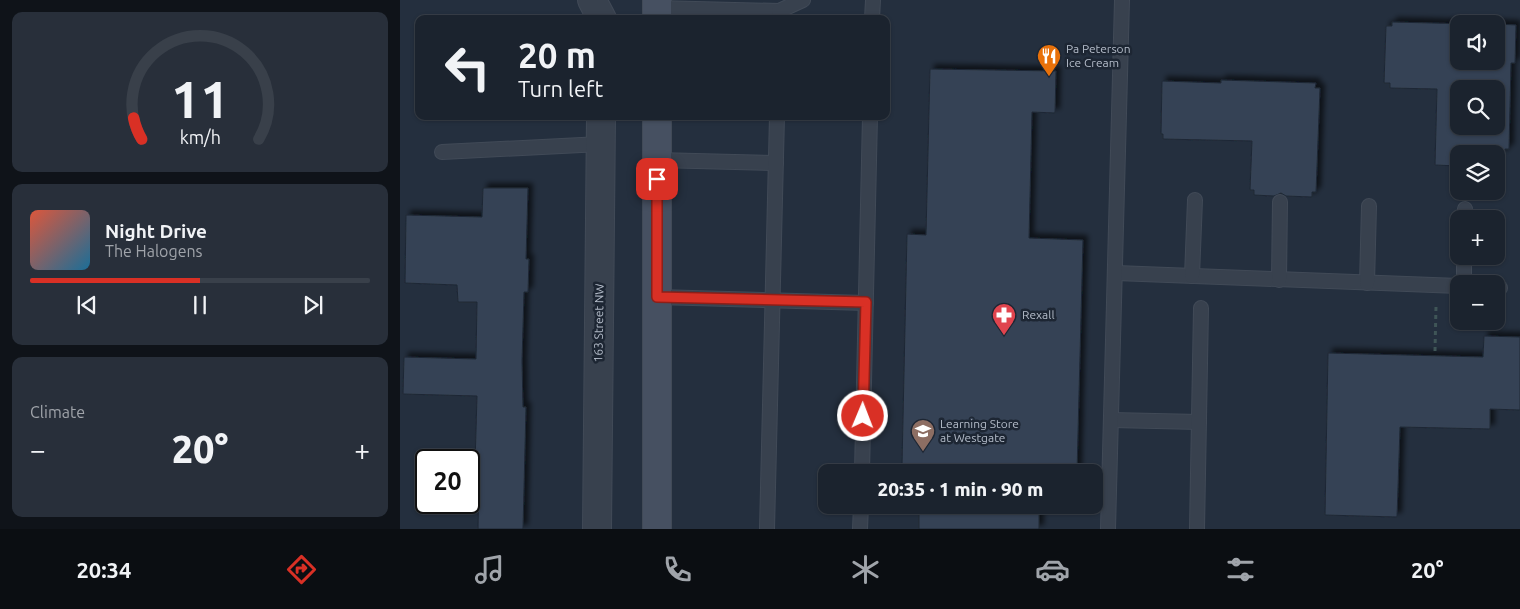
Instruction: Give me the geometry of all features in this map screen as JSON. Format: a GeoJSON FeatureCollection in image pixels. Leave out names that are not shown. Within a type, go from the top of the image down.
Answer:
{"type":"FeatureCollection","features":[{"type":"Feature","properties":{"kind":"main road"},"geometry":{"type":"LineString","coordinates":[[657,120],[657,529]]}},
{"type":"Feature","properties":{"kind":"street"},"geometry":{"type":"LineString","coordinates":[[592,0],[600,15]]}},
{"type":"Feature","properties":{"kind":"street","name":"163 Street NW"},"geometry":{"type":"LineString","coordinates":[[597,529],[602,120]]}},
{"type":"Feature","properties":{"kind":"lane"},"geometry":{"type":"LineString","coordinates":[[657,5],[779,15],[803,0]]}},
{"type":"Feature","properties":{"kind":"lane"},"geometry":{"type":"LineString","coordinates":[[872,15],[873,0]]}},
{"type":"Feature","properties":{"kind":"lane"},"geometry":{"type":"LineString","coordinates":[[1108,529],[1122,0]]}},
{"type":"Feature","properties":{"kind":"lane"},"geometry":{"type":"LineString","coordinates":[[767,529],[777,120]]}},
{"type":"Feature","properties":{"kind":"lane"},"geometry":{"type":"LineString","coordinates":[[862,464],[870,120]]}},
{"type":"Feature","properties":{"kind":"lane"},"geometry":{"type":"LineString","coordinates":[[442,152],[601,144]]}},
{"type":"Feature","properties":{"kind":"lane"},"geometry":{"type":"LineString","coordinates":[[657,160],[776,163]]}},
{"type":"Feature","properties":{"kind":"lane"},"geometry":{"type":"LineString","coordinates":[[1192,276],[1195,200]]}},
{"type":"Feature","properties":{"kind":"lane"},"geometry":{"type":"LineString","coordinates":[[1279,280],[1280,202]]}},
{"type":"Feature","properties":{"kind":"lane"},"geometry":{"type":"LineString","coordinates":[[1367,283],[1369,206]]}},
{"type":"Feature","properties":{"kind":"lane"},"geometry":{"type":"LineString","coordinates":[[1116,273],[1450,286]]}},
{"type":"Feature","properties":{"kind":"lane"},"geometry":{"type":"LineString","coordinates":[[657,297],[866,302]]}},
{"type":"Feature","properties":{"kind":"lane"},"geometry":{"type":"LineString","coordinates":[[1197,529],[1201,308]]}},
{"type":"Feature","properties":{"kind":"lane"},"geometry":{"type":"LineString","coordinates":[[1112,420],[1199,422]]}},
{"type":"Feature","properties":{"kind":"lane"},"geometry":{"type":"LineString","coordinates":[[860,529],[861,514]]}},
{"type":"Feature","properties":{"kind":"path"},"geometry":{"type":"LineString","coordinates":[[1435,351],[1437,286]]}},
{"type":"Feature","properties":{"kind":"building"},"geometry":{"type":"Polygon","coordinates":[[[1392,22],[1450,23],[1450,70],[1505,70],[1505,24],[1516,25],[1515,63],[1511,63],[1509,149],[1505,149],[1505,145],[1450,145],[1450,166],[1435,165],[1437,89],[1390,88],[1390,83],[1384,83],[1386,26],[1392,26],[1392,22]]]}},
{"type":"Feature","properties":{"kind":"building"},"geometry":{"type":"Polygon","coordinates":[[[930,69],[1056,71],[1055,113],[1032,112],[1029,238],[1083,240],[1077,464],[902,464],[907,234],[926,235],[930,69]]]}},
{"type":"Feature","properties":{"kind":"building"},"geometry":{"type":"Polygon","coordinates":[[[1221,80],[1316,83],[1315,88],[1320,88],[1316,192],[1312,192],[1312,197],[1286,196],[1281,193],[1274,196],[1254,195],[1254,190],[1250,190],[1252,141],[1163,139],[1163,134],[1161,134],[1162,81],[1221,83],[1221,80]]]}},
{"type":"Feature","properties":{"kind":"building"},"geometry":{"type":"Polygon","coordinates":[[[483,188],[528,188],[526,259],[529,259],[528,292],[524,292],[522,361],[523,407],[526,407],[523,529],[478,529],[478,514],[480,514],[480,449],[475,449],[477,396],[403,394],[404,357],[476,359],[477,302],[458,302],[457,285],[405,283],[406,215],[482,217],[483,188]]]}},
{"type":"Feature","properties":{"kind":"building"},"geometry":{"type":"Polygon","coordinates":[[[1484,336],[1520,337],[1520,410],[1490,409],[1490,429],[1400,427],[1397,517],[1325,515],[1328,353],[1483,357],[1484,336]]]}},
{"type":"Feature","properties":{"kind":"building"},"geometry":{"type":"Polygon","coordinates":[[[919,514],[1039,514],[1039,529],[919,529],[919,514]]]}},
{"type":"Feature","properties":{"kind":"place","name":"Pa Peterson Ice Cream"},"geometry":{"type":"Point","coordinates":[1049,77]}},
{"type":"Feature","properties":{"kind":"place","name":"Rexall"},"geometry":{"type":"Point","coordinates":[1004,336]}},
{"type":"Feature","properties":{"kind":"place","name":"Learning Store at Westgate"},"geometry":{"type":"Point","coordinates":[923,452]}},
{"type":"Feature","properties":{"kind":"route"},"geometry":{"type":"LineString","coordinates":[[657,179],[657,297],[866,302],[863,416]]}}]}
